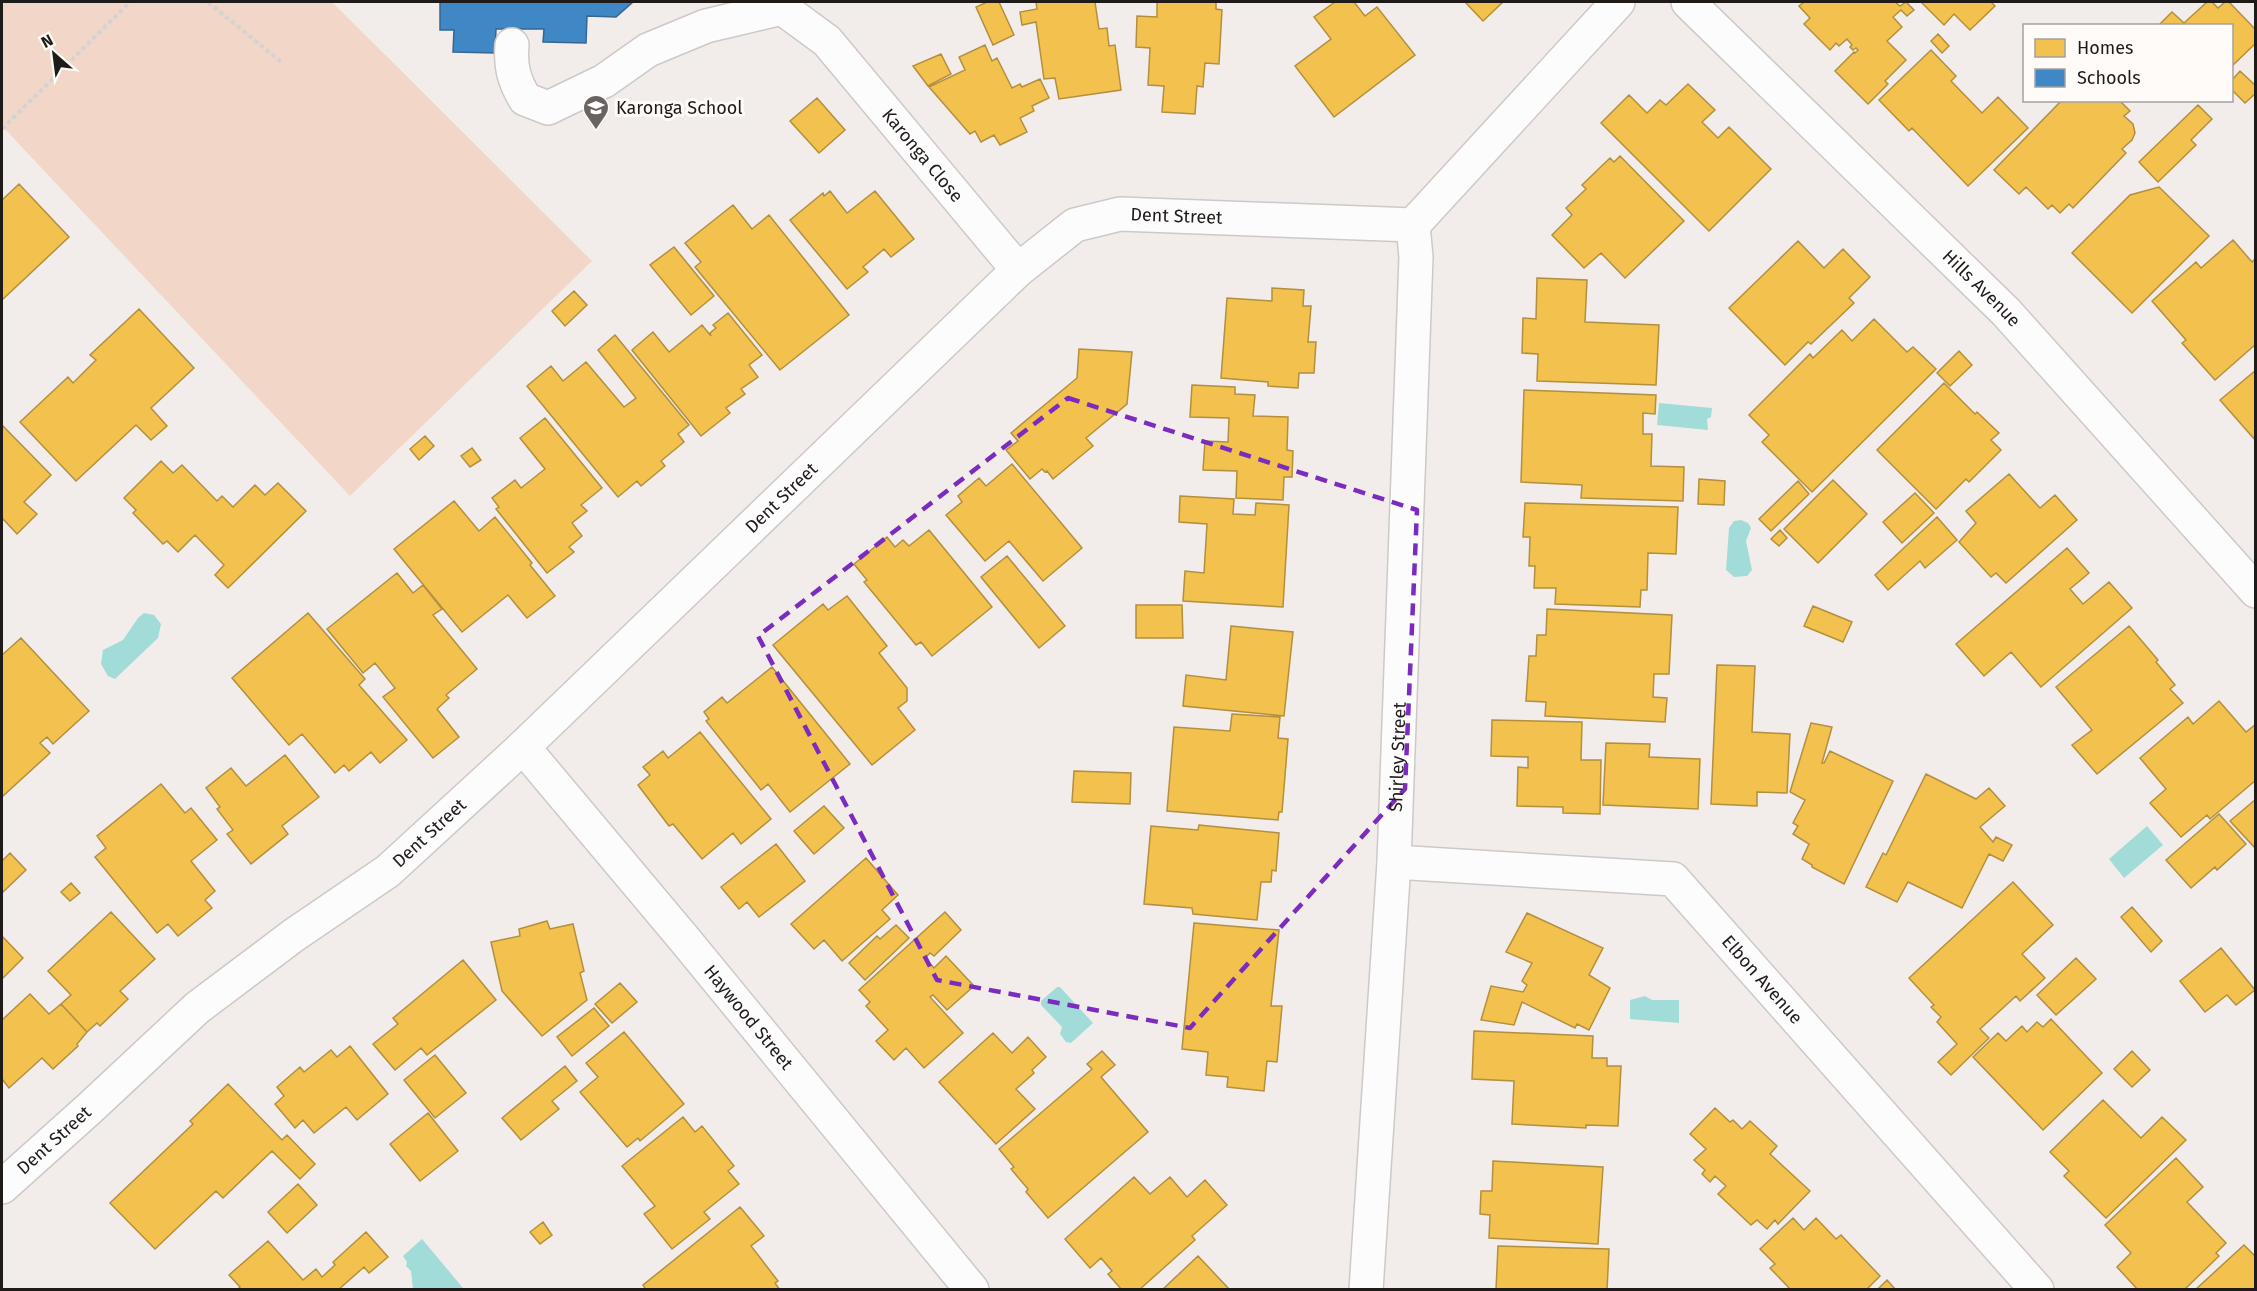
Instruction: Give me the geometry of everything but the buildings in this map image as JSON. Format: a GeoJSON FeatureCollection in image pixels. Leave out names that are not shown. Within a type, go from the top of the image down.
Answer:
{"type":"FeatureCollection","features":[{"type":"Feature","properties":{"kind":"street"},"geometry":{"type":"LineString","coordinates":[[1413,225],[1618,2]]}},
{"type":"Feature","properties":{"kind":"street","name":"Hills Avenue"},"geometry":{"type":"LineString","coordinates":[[1688,2],[2006,312],[2256,591]]}},
{"type":"Feature","properties":{"kind":"street"},"geometry":{"type":"LineString","coordinates":[[512,45],[510,62],[513,79],[525,99],[548,108],[604,81],[648,50],[706,26],[785,5]]}},
{"type":"Feature","properties":{"kind":"street","name":"Karonga Close"},"geometry":{"type":"LineString","coordinates":[[785,5],[827,41],[1018,270]]}},
{"type":"Feature","properties":{"kind":"street","name":"Dent Street"},"geometry":{"type":"LineString","coordinates":[[2,1187],[196,1008],[294,935],[388,871],[523,747],[1018,270],[1075,225],[1120,214],[1413,225]]}},
{"type":"Feature","properties":{"kind":"street","name":"Shirley Street"},"geometry":{"type":"LineString","coordinates":[[1366,1290],[1394,862],[1416,257],[1413,225]]}},
{"type":"Feature","properties":{"kind":"street","name":"Haywood Street"},"geometry":{"type":"LineString","coordinates":[[523,747],[685,940],[972,1290]]}},
{"type":"Feature","properties":{"kind":"street","name":"Elbon Avenue"},"geometry":{"type":"LineString","coordinates":[[1394,862],[1673,879],[2037,1290]]}},
{"type":"Feature","properties":{"kind":"path"},"geometry":{"type":"LineString","coordinates":[[2,129],[130,2]]}},
{"type":"Feature","properties":{"kind":"path"},"geometry":{"type":"LineString","coordinates":[[208,2],[281,62]]}},
{"type":"Feature","properties":{"kind":"highlighted area"},"geometry":{"type":"Polygon","coordinates":[[[1068,398],[1417,510],[1405,789],[1190,1028],[937,980],[758,636],[1068,398]]]}},
{"type":"Feature","properties":{"kind":"shaded area"},"geometry":{"type":"Polygon","coordinates":[[[2,2],[332,2],[592,261],[350,496],[2,126],[2,2]]]}},
{"type":"Feature","properties":{"kind":"water"},"geometry":{"type":"Polygon","coordinates":[[[1659,403],[1712,408],[1711,417],[1707,419],[1708,430],[1657,425],[1659,403]]]}},
{"type":"Feature","properties":{"kind":"water"},"geometry":{"type":"Polygon","coordinates":[[[1741,520],[1748,523],[1751,528],[1746,541],[1752,570],[1747,576],[1734,577],[1726,570],[1729,528],[1734,521],[1741,520]]]}},
{"type":"Feature","properties":{"kind":"water"},"geometry":{"type":"Polygon","coordinates":[[[144,613],[154,615],[161,624],[158,638],[115,679],[108,676],[101,664],[103,650],[123,640],[144,613]]]}},
{"type":"Feature","properties":{"kind":"water"},"geometry":{"type":"Polygon","coordinates":[[[2147,826],[2163,845],[2124,878],[2109,859],[2147,826]]]}},
{"type":"Feature","properties":{"kind":"water"},"geometry":{"type":"Polygon","coordinates":[[[1060,987],[1093,1023],[1071,1043],[1066,1042],[1060,1034],[1062,1027],[1041,1005],[1041,1001],[1060,987]]]}},
{"type":"Feature","properties":{"kind":"water"},"geometry":{"type":"Polygon","coordinates":[[[1645,996],[1652,1000],[1679,1000],[1679,1023],[1630,1019],[1630,1000],[1645,996]]]}},
{"type":"Feature","properties":{"kind":"water"},"geometry":{"type":"Polygon","coordinates":[[[422,1239],[462,1289],[413,1289],[411,1271],[406,1266],[407,1262],[403,1256],[422,1239]]]}},
{"type":"Feature","properties":{"kind":"place","name":"Karonga School"},"geometry":{"type":"Point","coordinates":[596,131]}}]}
